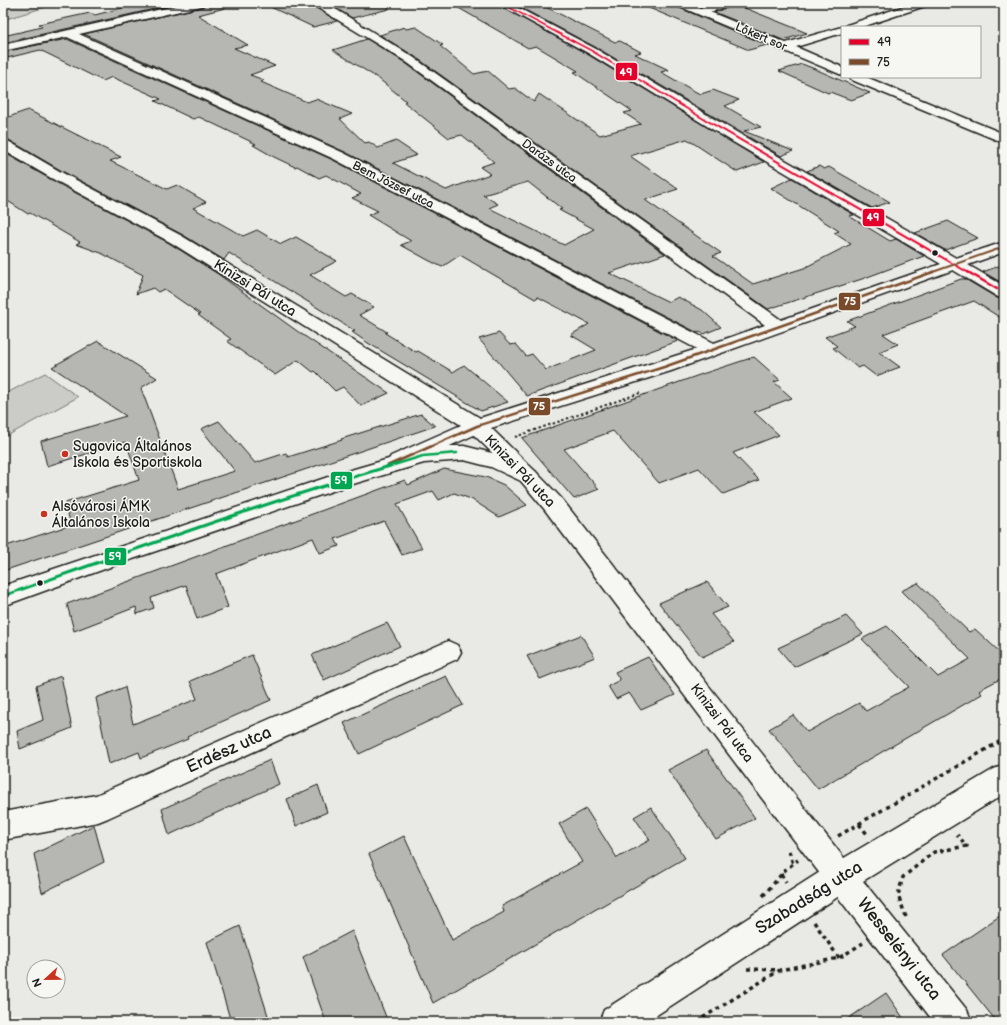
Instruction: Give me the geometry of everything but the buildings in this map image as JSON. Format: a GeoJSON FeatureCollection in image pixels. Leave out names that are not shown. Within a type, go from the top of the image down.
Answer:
{"type":"FeatureCollection","features":[{"type":"Feature","properties":{"kind":"street"},"geometry":{"type":"LineString","coordinates":[[3,48],[202,3]]}},
{"type":"Feature","properties":{"kind":"street","name":"Darázs utca"},"geometry":{"type":"LineString","coordinates":[[315,3],[333,12],[409,60],[778,326]]}},
{"type":"Feature","properties":{"kind":"street"},"geometry":{"type":"LineString","coordinates":[[501,3],[592,51],[738,139],[1004,293]]}},
{"type":"Feature","properties":{"kind":"street","name":"Lőkert sor"},"geometry":{"type":"LineString","coordinates":[[680,3],[841,71]]}},
{"type":"Feature","properties":{"kind":"street"},"geometry":{"type":"LineString","coordinates":[[700,11],[729,3]]}},
{"type":"Feature","properties":{"kind":"street"},"geometry":{"type":"LineString","coordinates":[[854,26],[924,3]]}},
{"type":"Feature","properties":{"kind":"street"},"geometry":{"type":"LineString","coordinates":[[785,47],[841,30]]}},
{"type":"Feature","properties":{"kind":"street","name":"Bem József utca"},"geometry":{"type":"LineString","coordinates":[[67,34],[339,156],[713,350]]}},
{"type":"Feature","properties":{"kind":"street"},"geometry":{"type":"LineString","coordinates":[[858,78],[1004,139]]}},
{"type":"Feature","properties":{"kind":"street","name":"Kinizsi Pál utca"},"geometry":{"type":"LineString","coordinates":[[3,144],[176,239],[477,426],[528,476],[553,504],[771,788],[842,876]]}},
{"type":"Feature","properties":{"kind":"street"},"geometry":{"type":"LineString","coordinates":[[387,466],[477,426],[664,367],[1004,247]]}},
{"type":"Feature","properties":{"kind":"street"},"geometry":{"type":"LineString","coordinates":[[3,596],[127,552],[387,466],[423,456],[449,453],[464,454],[497,461],[528,476]]}},
{"type":"Feature","properties":{"kind":"street","name":"Erdész utca"},"geometry":{"type":"LineString","coordinates":[[3,826],[98,808],[448,652]]}},
{"type":"Feature","properties":{"kind":"street","name":"Szabadság utca"},"geometry":{"type":"LineString","coordinates":[[616,1022],[842,876],[942,817],[1004,778]]}},
{"type":"Feature","properties":{"kind":"street","name":"Wesselényi utca"},"geometry":{"type":"LineString","coordinates":[[842,876],[895,923],[955,1022]]}},
{"type":"Feature","properties":{"kind":"path"},"geometry":{"type":"LineString","coordinates":[[859,824],[1004,739]]}},
{"type":"Feature","properties":{"kind":"path"},"geometry":{"type":"LineString","coordinates":[[696,1022],[780,970],[839,958],[895,923],[898,895],[903,877],[934,852],[967,846],[942,817]]}},
{"type":"Feature","properties":{"kind":"shaded area"},"geometry":{"type":"Polygon","coordinates":[[[3,3],[59,3],[3,20],[3,3]]]}},
{"type":"Feature","properties":{"kind":"shaded area"},"geometry":{"type":"Polygon","coordinates":[[[45,373],[78,397],[3,438],[3,395],[45,373]]]}},
{"type":"Feature","properties":{"kind":"transit line","name":"49"},"geometry":{"type":"LineString","coordinates":[[501,3],[592,51],[738,139],[997,289]]}},
{"type":"Feature","properties":{"kind":"transit line","name":"75"},"geometry":{"type":"LineString","coordinates":[[387,466],[477,426],[664,367],[1004,247]]}},
{"type":"Feature","properties":{"kind":"transit line","name":"59"},"geometry":{"type":"LineString","coordinates":[[3,596],[113,557],[345,479],[423,456],[457,453]]}},
{"type":"Feature","properties":{"kind":"place","name":"Sugovica Általános Iskola és Sportiskola"},"geometry":{"type":"Point","coordinates":[65,454]}},
{"type":"Feature","properties":{"kind":"place","name":"Alsóvárosi ÁMK Általános Iskola"},"geometry":{"type":"Point","coordinates":[44,514]}}]}
